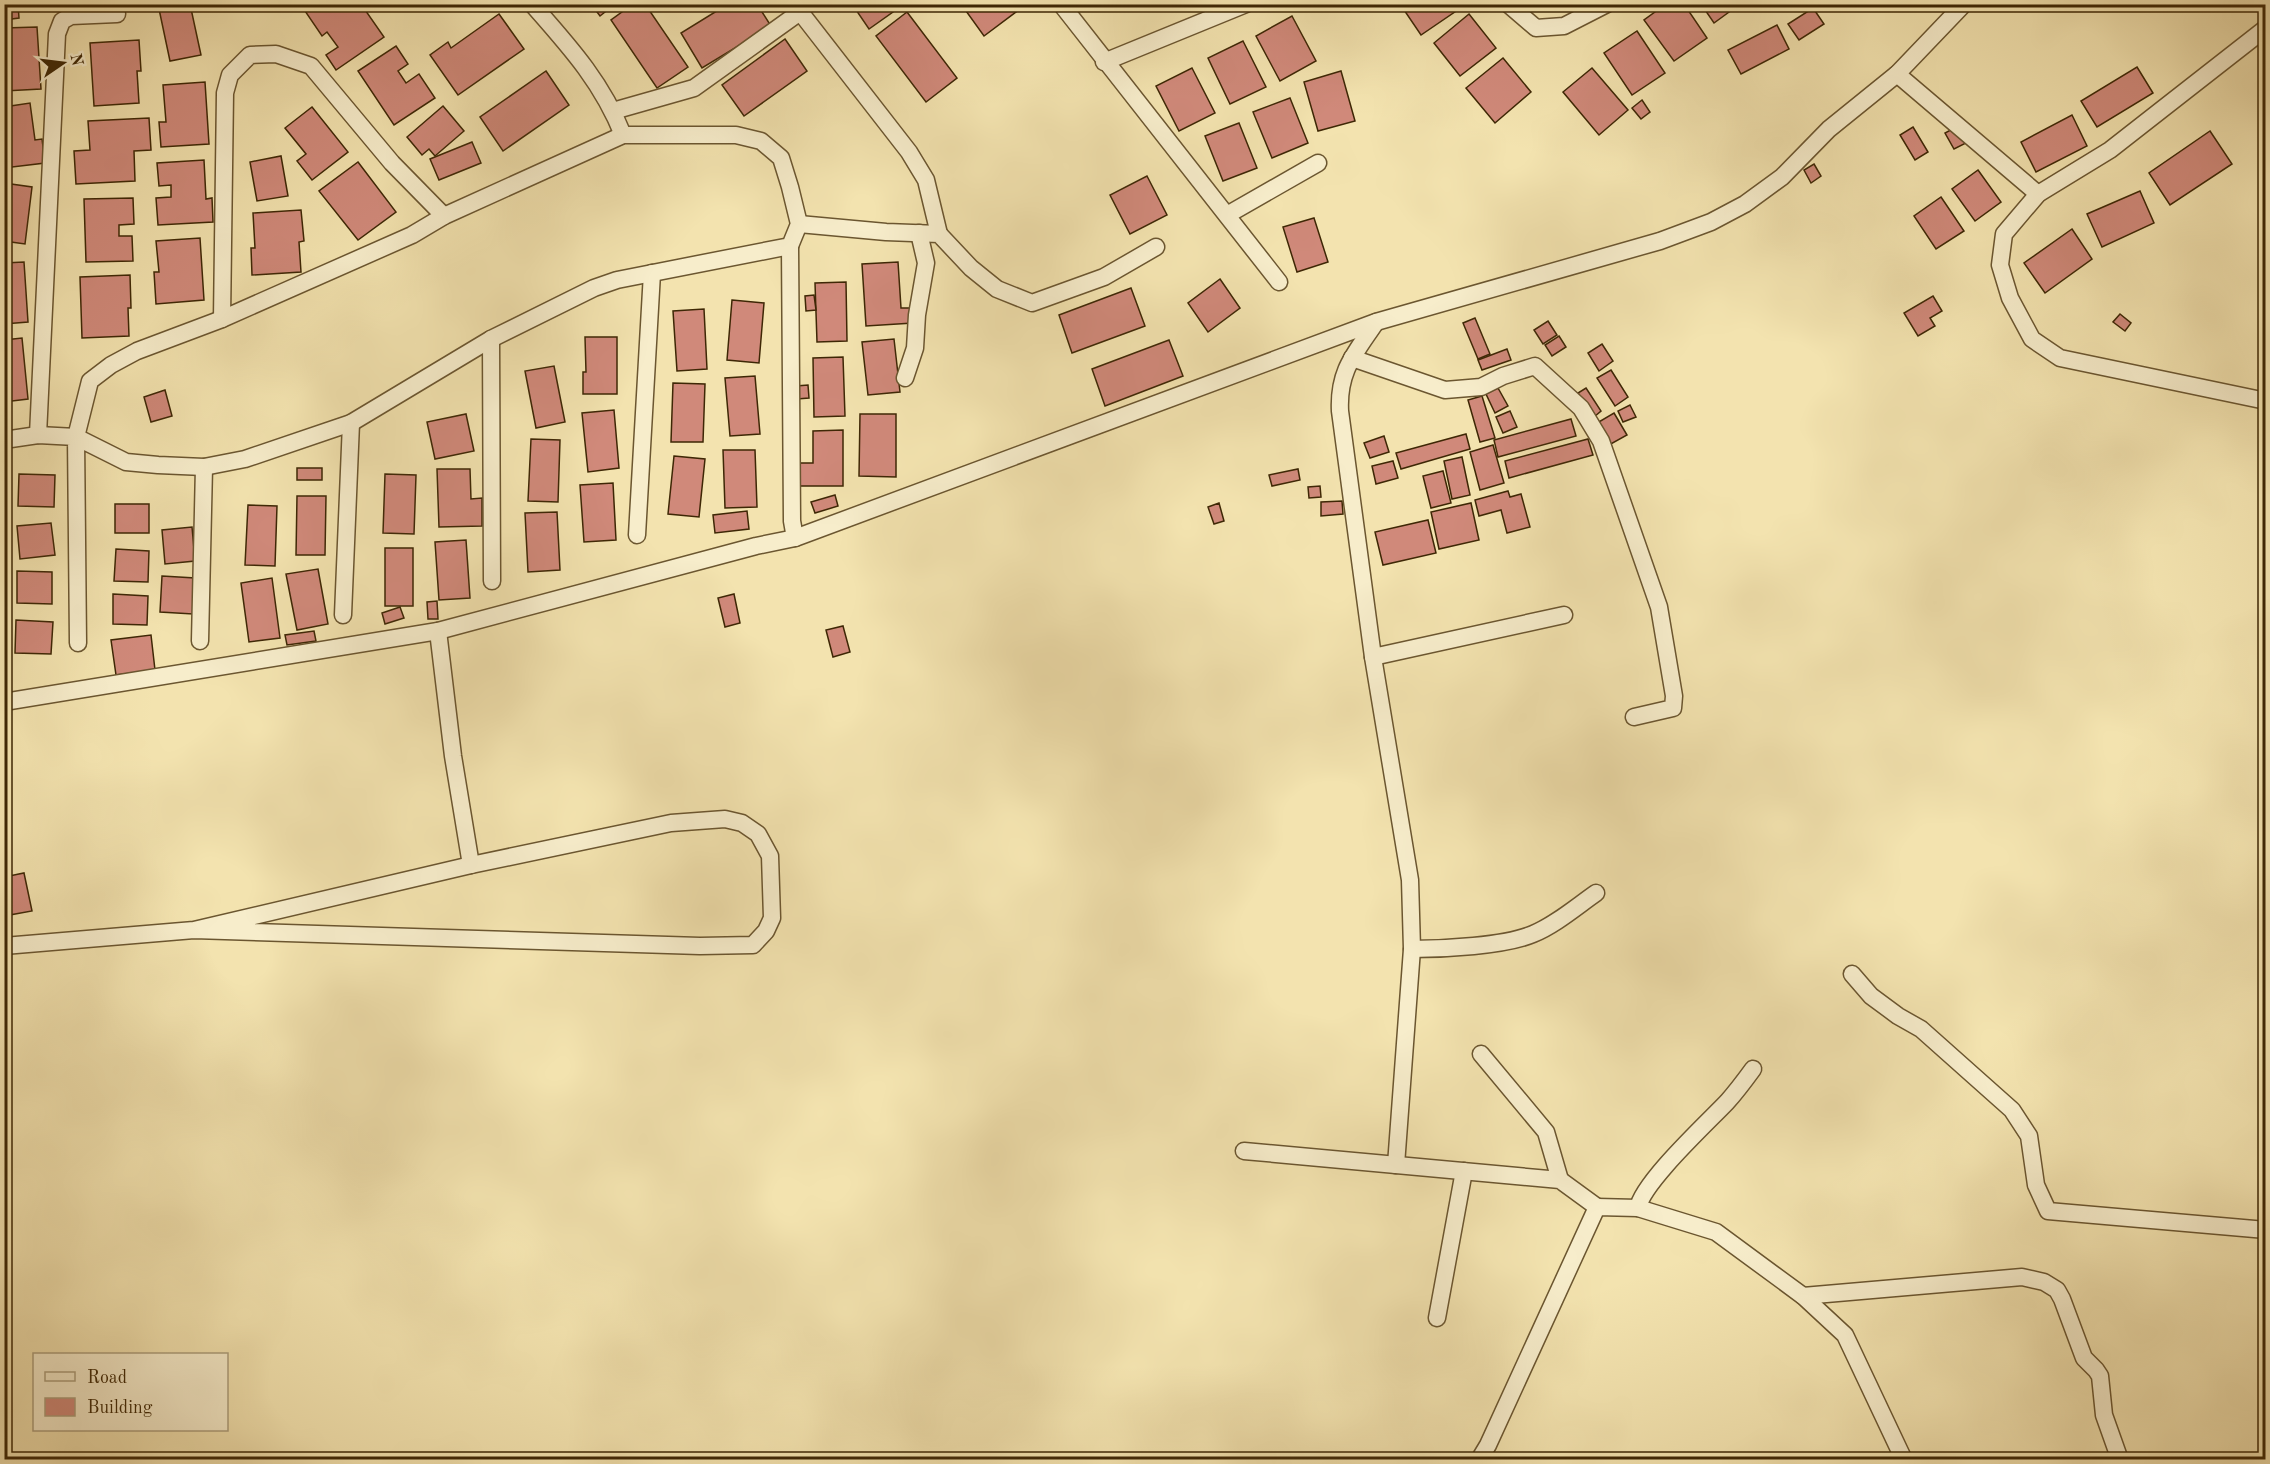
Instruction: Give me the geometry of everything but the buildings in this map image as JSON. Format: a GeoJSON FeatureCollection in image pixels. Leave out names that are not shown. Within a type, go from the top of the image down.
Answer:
{"type":"FeatureCollection","features":[{"type":"Feature","properties":{"kind":"street"},"geometry":{"type":"LineString","coordinates":[[532,4],[597,82],[614,111],[623,135]]}},
{"type":"Feature","properties":{"kind":"street"},"geometry":{"type":"LineString","coordinates":[[1061,4],[1104,62],[1279,282]]}},
{"type":"Feature","properties":{"kind":"street"},"geometry":{"type":"LineString","coordinates":[[1104,62],[1246,4]]}},
{"type":"Feature","properties":{"kind":"street"},"geometry":{"type":"LineString","coordinates":[[1508,4],[1536,28],[1564,26],[1607,4]]}},
{"type":"Feature","properties":{"kind":"street"},"geometry":{"type":"LineString","coordinates":[[4,702],[438,632],[756,546],[795,538],[1376,322],[1660,241],[1711,222],[1745,204],[1782,177],[1829,129],[1897,74],[1964,4]]}},
{"type":"Feature","properties":{"kind":"street"},"geometry":{"type":"LineString","coordinates":[[614,111],[694,88],[797,8],[909,152],[926,180],[939,234],[971,268],[997,289],[1032,303],[1104,277],[1156,247]]}},
{"type":"Feature","properties":{"kind":"street"},"geometry":{"type":"LineString","coordinates":[[38,435],[57,34],[62,21],[71,16],[117,14]]}},
{"type":"Feature","properties":{"kind":"street"},"geometry":{"type":"LineString","coordinates":[[2265,28],[2110,150],[2038,194],[2004,234],[2000,266],[2010,298],[2032,339],[2060,358],[2265,401]]}},
{"type":"Feature","properties":{"kind":"street"},"geometry":{"type":"LineString","coordinates":[[222,318],[225,93],[230,75],[250,55],[276,54],[311,66],[392,163],[444,216]]}},
{"type":"Feature","properties":{"kind":"street"},"geometry":{"type":"LineString","coordinates":[[1897,74],[2038,194]]}},
{"type":"Feature","properties":{"kind":"street"},"geometry":{"type":"LineString","coordinates":[[78,643],[75,437],[90,381],[111,365],[136,351],[222,318],[412,235],[444,216],[623,135],[736,135],[762,141],[781,158],[799,224],[790,246],[792,521],[795,538]]}},
{"type":"Feature","properties":{"kind":"street"},"geometry":{"type":"LineString","coordinates":[[1227,215],[1318,163]]}},
{"type":"Feature","properties":{"kind":"street"},"geometry":{"type":"LineString","coordinates":[[799,224],[939,234]]}},
{"type":"Feature","properties":{"kind":"street"},"geometry":{"type":"LineString","coordinates":[[905,378],[915,348],[917,315],[926,263],[919,233]]}},
{"type":"Feature","properties":{"kind":"street"},"geometry":{"type":"LineString","coordinates":[[4,440],[38,435],[75,437],[126,462],[204,467],[245,459],[351,423],[491,339],[594,288],[617,280],[790,246]]}},
{"type":"Feature","properties":{"kind":"street"},"geometry":{"type":"LineString","coordinates":[[637,535],[652,273]]}},
{"type":"Feature","properties":{"kind":"street"},"geometry":{"type":"LineString","coordinates":[[1376,322],[1343,374],[1339,390],[1373,657],[1410,880],[1412,949],[1396,1165]]}},
{"type":"Feature","properties":{"kind":"street"},"geometry":{"type":"LineString","coordinates":[[491,339],[492,581]]}},
{"type":"Feature","properties":{"kind":"street"},"geometry":{"type":"LineString","coordinates":[[1352,358],[1445,390],[1481,387],[1503,376],[1535,366],[1581,408],[1605,452],[1659,607],[1667,652],[1673,708],[1634,717]]}},
{"type":"Feature","properties":{"kind":"street"},"geometry":{"type":"LineString","coordinates":[[343,615],[351,423]]}},
{"type":"Feature","properties":{"kind":"street"},"geometry":{"type":"LineString","coordinates":[[200,641],[204,467]]}},
{"type":"Feature","properties":{"kind":"street"},"geometry":{"type":"LineString","coordinates":[[1373,657],[1564,615]]}},
{"type":"Feature","properties":{"kind":"street"},"geometry":{"type":"LineString","coordinates":[[438,632],[453,756],[471,865]]}},
{"type":"Feature","properties":{"kind":"street"},"geometry":{"type":"LineString","coordinates":[[4,946],[194,930],[700,946],[753,945],[766,931],[772,918],[770,856],[758,834],[742,823],[725,819],[671,823],[471,865],[194,930]]}},
{"type":"Feature","properties":{"kind":"street"},"geometry":{"type":"LineString","coordinates":[[1412,949],[1435,949],[1515,939],[1534,934],[1596,893]]}},
{"type":"Feature","properties":{"kind":"street"},"geometry":{"type":"LineString","coordinates":[[1852,974],[1871,996],[1898,1016],[1921,1029],[2012,1110],[2029,1136],[2036,1185],[2048,1212],[2265,1230]]}},
{"type":"Feature","properties":{"kind":"street"},"geometry":{"type":"LineString","coordinates":[[1481,1054],[1546,1131],[1560,1180]]}},
{"type":"Feature","properties":{"kind":"street"},"geometry":{"type":"LineString","coordinates":[[1638,1209],[1643,1194],[1705,1123],[1728,1101],[1754,1069]]}},
{"type":"Feature","properties":{"kind":"street"},"geometry":{"type":"LineString","coordinates":[[1244,1152],[1560,1180],[1597,1207],[1638,1209],[1716,1232],[1803,1296],[1845,1335],[1904,1460]]}},
{"type":"Feature","properties":{"kind":"street"},"geometry":{"type":"LineString","coordinates":[[1437,1318],[1464,1171]]}},
{"type":"Feature","properties":{"kind":"street"},"geometry":{"type":"LineString","coordinates":[[1479,1460],[1488,1445],[1597,1207]]}},
{"type":"Feature","properties":{"kind":"street"},"geometry":{"type":"LineString","coordinates":[[1803,1296],[2022,1277],[2044,1282],[2057,1290],[2084,1358],[2100,1376],[2104,1415],[2120,1460]]}}]}
